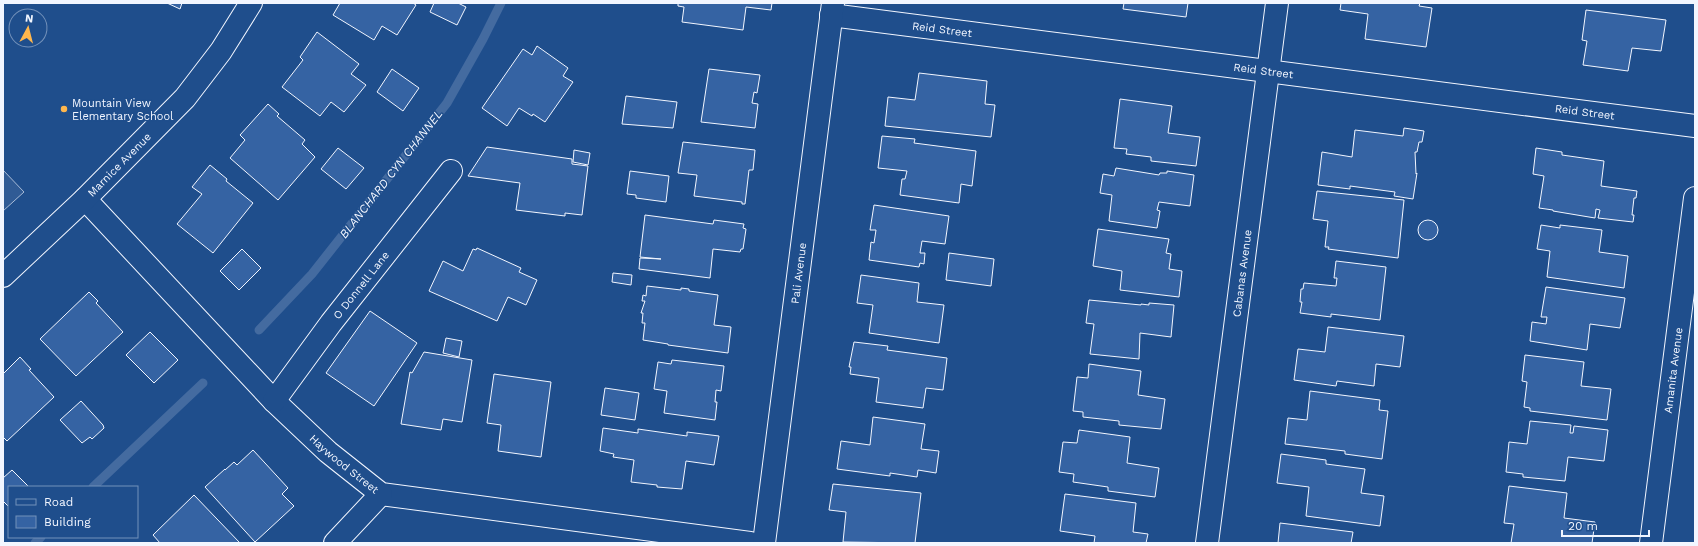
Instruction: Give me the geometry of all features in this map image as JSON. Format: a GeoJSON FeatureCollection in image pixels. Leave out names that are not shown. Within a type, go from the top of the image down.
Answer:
{"type":"FeatureCollection","features":[{"type":"Feature","properties":{"kind":"street","name":"Marnice Avenue"},"geometry":{"type":"LineString","coordinates":[[3,276],[85,199],[185,98],[221,51],[251,3]]}},
{"type":"Feature","properties":{"kind":"street","name":"Cabanas Avenue"},"geometry":{"type":"LineString","coordinates":[[1207,543],[1277,3]]}},
{"type":"Feature","properties":{"kind":"street","name":"Reid Street"},"geometry":{"type":"LineString","coordinates":[[832,9],[1268,71],[1695,126]]}},
{"type":"Feature","properties":{"kind":"street","name":"Pali Avenue"},"geometry":{"type":"LineString","coordinates":[[764,543],[832,9]]}},
{"type":"Feature","properties":{"kind":"street","name":"O Donnell Lane"},"geometry":{"type":"LineString","coordinates":[[274,401],[331,323],[451,172]]}},
{"type":"Feature","properties":{"kind":"street","name":"Amanita Avenue"},"geometry":{"type":"LineString","coordinates":[[1651,543],[1695,198]]}},
{"type":"Feature","properties":{"kind":"street","name":"Haywood Street"},"geometry":{"type":"LineString","coordinates":[[85,199],[274,401],[328,452],[381,494],[750,543]]}},
{"type":"Feature","properties":{"kind":"street"},"geometry":{"type":"LineString","coordinates":[[335,543],[381,494]]}},
{"type":"Feature","properties":{"kind":"shaded area"},"geometry":{"type":"Polygon","coordinates":[[[3,170],[24,192],[3,211],[3,170]]]}},
{"type":"Feature","properties":{"kind":"building"},"geometry":{"type":"Polygon","coordinates":[[[167,3],[182,3],[180,9],[167,3]]]}},
{"type":"Feature","properties":{"kind":"building"},"geometry":{"type":"Polygon","coordinates":[[[340,3],[413,3],[416,5],[397,35],[382,26],[374,40],[333,15],[340,3]]]}},
{"type":"Feature","properties":{"kind":"building"},"geometry":{"type":"Polygon","coordinates":[[[434,3],[458,3],[466,7],[457,25],[430,12],[434,3]]]}},
{"type":"Feature","properties":{"kind":"building"},"geometry":{"type":"Polygon","coordinates":[[[678,3],[772,3],[771,10],[746,7],[743,30],[682,22],[684,7],[678,6],[678,3]]]}},
{"type":"Feature","properties":{"kind":"building"},"geometry":{"type":"Polygon","coordinates":[[[1124,3],[1188,3],[1186,17],[1123,9],[1124,3]]]}},
{"type":"Feature","properties":{"kind":"building"},"geometry":{"type":"Polygon","coordinates":[[[1341,3],[1420,3],[1419,6],[1432,8],[1426,47],[1365,39],[1368,14],[1340,10],[1341,3]]]}},
{"type":"Feature","properties":{"kind":"building"},"geometry":{"type":"Polygon","coordinates":[[[1586,10],[1666,20],[1661,51],[1632,48],[1628,71],[1583,65],[1587,41],[1582,40],[1586,10]]]}},
{"type":"Feature","properties":{"kind":"building"},"geometry":{"type":"Polygon","coordinates":[[[317,32],[359,64],[351,74],[366,85],[344,112],[331,102],[320,116],[282,87],[303,60],[300,57],[317,32]]]}},
{"type":"Feature","properties":{"kind":"building"},"geometry":{"type":"Polygon","coordinates":[[[537,46],[568,68],[563,76],[573,82],[545,122],[533,114],[532,116],[519,108],[507,126],[482,108],[523,49],[532,55],[537,46]]]}},
{"type":"Feature","properties":{"kind":"building"},"geometry":{"type":"Polygon","coordinates":[[[392,69],[419,88],[403,111],[377,92],[392,69]]]}},
{"type":"Feature","properties":{"kind":"building"},"geometry":{"type":"Polygon","coordinates":[[[709,69],[760,75],[757,93],[754,92],[752,103],[758,104],[755,128],[701,122],[709,69]]]}},
{"type":"Feature","properties":{"kind":"building"},"geometry":{"type":"Polygon","coordinates":[[[919,73],[987,81],[985,104],[995,105],[991,137],[885,126],[888,97],[915,100],[919,73]]]}},
{"type":"Feature","properties":{"kind":"building"},"geometry":{"type":"Polygon","coordinates":[[[626,96],[677,102],[673,128],[622,124],[626,96]]]}},
{"type":"Feature","properties":{"kind":"building"},"geometry":{"type":"Polygon","coordinates":[[[1120,99],[1172,106],[1168,133],[1200,137],[1196,166],[1151,161],[1151,157],[1126,154],[1127,149],[1114,148],[1120,99]]]}},
{"type":"Feature","properties":{"kind":"building"},"geometry":{"type":"Polygon","coordinates":[[[268,104],[279,114],[277,116],[305,140],[302,144],[315,157],[278,200],[230,158],[245,140],[240,135],[268,104]]]}},
{"type":"Feature","properties":{"kind":"building"},"geometry":{"type":"Polygon","coordinates":[[[1404,128],[1424,131],[1422,142],[1419,142],[1417,152],[1415,152],[1416,174],[1417,173],[1413,199],[1394,196],[1395,192],[1350,186],[1350,189],[1318,185],[1322,152],[1352,157],[1355,130],[1403,136],[1404,128]]]}},
{"type":"Feature","properties":{"kind":"building"},"geometry":{"type":"Polygon","coordinates":[[[882,136],[915,139],[914,143],[976,151],[972,186],[961,184],[959,203],[900,195],[902,179],[905,179],[907,171],[878,168],[882,136]]]}},
{"type":"Feature","properties":{"kind":"building"},"geometry":{"type":"Polygon","coordinates":[[[683,142],[755,150],[753,170],[749,170],[745,204],[742,204],[742,202],[694,196],[697,175],[678,173],[683,142]]]}},
{"type":"Feature","properties":{"kind":"building"},"geometry":{"type":"Polygon","coordinates":[[[487,147],[572,159],[572,164],[588,166],[582,215],[565,213],[565,216],[516,210],[520,183],[468,176],[487,147]]]}},
{"type":"Feature","properties":{"kind":"building"},"geometry":{"type":"Polygon","coordinates":[[[338,148],[364,168],[346,189],[321,169],[338,148]]]}},
{"type":"Feature","properties":{"kind":"building"},"geometry":{"type":"Polygon","coordinates":[[[1536,148],[1562,152],[1562,155],[1604,161],[1601,186],[1637,191],[1636,198],[1634,198],[1632,215],[1634,215],[1633,222],[1598,218],[1600,210],[1596,209],[1595,218],[1539,208],[1544,176],[1533,174],[1536,148]]]}},
{"type":"Feature","properties":{"kind":"building"},"geometry":{"type":"Polygon","coordinates":[[[574,150],[590,153],[588,165],[573,162],[574,150]]]}},
{"type":"Feature","properties":{"kind":"building"},"geometry":{"type":"Polygon","coordinates":[[[210,165],[227,179],[226,181],[253,203],[213,253],[177,224],[202,194],[192,187],[210,165]]]}},
{"type":"Feature","properties":{"kind":"building"},"geometry":{"type":"Polygon","coordinates":[[[1116,168],[1159,175],[1160,173],[1167,173],[1167,171],[1194,175],[1190,206],[1159,202],[1157,210],[1160,211],[1157,228],[1109,221],[1112,195],[1100,193],[1103,174],[1114,176],[1116,168]]]}},
{"type":"Feature","properties":{"kind":"building"},"geometry":{"type":"Polygon","coordinates":[[[630,171],[669,176],[666,202],[636,198],[636,195],[627,194],[630,171]]]}},
{"type":"Feature","properties":{"kind":"building"},"geometry":{"type":"Polygon","coordinates":[[[1317,191],[1404,200],[1398,258],[1328,249],[1329,247],[1325,247],[1328,221],[1313,219],[1317,191]]]}},
{"type":"Feature","properties":{"kind":"building"},"geometry":{"type":"Polygon","coordinates":[[[874,205],[949,216],[945,244],[922,241],[920,253],[925,253],[924,264],[920,263],[919,267],[869,260],[871,242],[874,243],[876,230],[870,230],[874,205]]]}},
{"type":"Feature","properties":{"kind":"building"},"geometry":{"type":"Polygon","coordinates":[[[645,215],[713,224],[714,220],[744,224],[743,228],[746,229],[743,249],[741,249],[740,252],[713,249],[710,278],[639,269],[640,258],[661,259],[640,257],[645,215]]]}},
{"type":"Feature","properties":{"kind":"building"},"geometry":{"type":"Polygon","coordinates":[[[1424,220],[1432,220],[1438,226],[1438,234],[1432,240],[1424,240],[1418,234],[1418,226],[1424,220]]]}},
{"type":"Feature","properties":{"kind":"building"},"geometry":{"type":"Polygon","coordinates":[[[1541,225],[1560,228],[1560,225],[1602,230],[1599,252],[1628,256],[1624,288],[1547,277],[1550,251],[1537,249],[1541,225]]]}},
{"type":"Feature","properties":{"kind":"building"},"geometry":{"type":"Polygon","coordinates":[[[1098,229],[1169,239],[1166,253],[1171,254],[1169,269],[1182,271],[1179,297],[1120,290],[1122,271],[1093,266],[1098,229]]]}},
{"type":"Feature","properties":{"kind":"building"},"geometry":{"type":"Polygon","coordinates":[[[477,248],[521,268],[519,272],[537,280],[526,305],[508,297],[497,321],[429,291],[443,261],[463,271],[473,249],[476,250],[477,248]]]}},
{"type":"Feature","properties":{"kind":"building"},"geometry":{"type":"Polygon","coordinates":[[[242,249],[261,268],[239,290],[220,271],[242,249]]]}},
{"type":"Feature","properties":{"kind":"building"},"geometry":{"type":"Polygon","coordinates":[[[949,253],[994,259],[991,286],[946,280],[949,253]]]}},
{"type":"Feature","properties":{"kind":"building"},"geometry":{"type":"Polygon","coordinates":[[[1336,261],[1386,267],[1380,320],[1331,314],[1331,317],[1300,313],[1302,302],[1300,302],[1301,289],[1303,289],[1304,283],[1336,286],[1337,278],[1334,278],[1336,261]]]}},
{"type":"Feature","properties":{"kind":"building"},"geometry":{"type":"Polygon","coordinates":[[[613,273],[632,275],[631,285],[612,282],[613,273]]]}},
{"type":"Feature","properties":{"kind":"building"},"geometry":{"type":"Polygon","coordinates":[[[861,275],[919,283],[917,302],[944,305],[939,343],[869,333],[873,305],[857,303],[861,275]]]}},
{"type":"Feature","properties":{"kind":"building"},"geometry":{"type":"Polygon","coordinates":[[[647,286],[681,290],[681,288],[689,289],[689,291],[718,295],[714,325],[731,327],[728,353],[643,340],[645,323],[642,323],[643,313],[641,313],[645,301],[642,301],[643,295],[646,296],[647,286]]]}},
{"type":"Feature","properties":{"kind":"building"},"geometry":{"type":"Polygon","coordinates":[[[1546,287],[1625,298],[1620,328],[1590,324],[1587,350],[1530,341],[1532,322],[1546,324],[1547,317],[1541,317],[1546,287]]]}},
{"type":"Feature","properties":{"kind":"building"},"geometry":{"type":"Polygon","coordinates":[[[89,292],[98,301],[96,303],[123,332],[76,376],[40,339],[89,292]]]}},
{"type":"Feature","properties":{"kind":"building"},"geometry":{"type":"Polygon","coordinates":[[[1089,300],[1141,305],[1149,305],[1149,303],[1174,305],[1171,337],[1140,333],[1139,359],[1090,354],[1094,324],[1086,323],[1089,300]]]}},
{"type":"Feature","properties":{"kind":"building"},"geometry":{"type":"Polygon","coordinates":[[[370,311],[417,343],[374,406],[326,373],[370,311]]]}},
{"type":"Feature","properties":{"kind":"building"},"geometry":{"type":"Polygon","coordinates":[[[1328,327],[1404,336],[1400,367],[1376,364],[1374,386],[1337,381],[1336,386],[1294,380],[1298,349],[1325,352],[1328,327]]]}},
{"type":"Feature","properties":{"kind":"building"},"geometry":{"type":"Polygon","coordinates":[[[150,332],[178,360],[154,383],[126,355],[150,332]]]}},
{"type":"Feature","properties":{"kind":"building"},"geometry":{"type":"Polygon","coordinates":[[[446,338],[462,341],[459,357],[443,353],[446,338]]]}},
{"type":"Feature","properties":{"kind":"building"},"geometry":{"type":"Polygon","coordinates":[[[854,342],[888,346],[887,350],[947,358],[943,390],[926,388],[923,408],[876,402],[879,378],[850,374],[851,367],[849,367],[854,342]]]}},
{"type":"Feature","properties":{"kind":"building"},"geometry":{"type":"Polygon","coordinates":[[[424,352],[472,360],[462,422],[443,419],[441,430],[401,424],[410,372],[412,373],[424,352]]]}},
{"type":"Feature","properties":{"kind":"building"},"geometry":{"type":"Polygon","coordinates":[[[1525,355],[1584,362],[1581,386],[1611,389],[1607,420],[1530,411],[1530,408],[1524,407],[1527,382],[1522,381],[1525,355]]]}},
{"type":"Feature","properties":{"kind":"building"},"geometry":{"type":"Polygon","coordinates":[[[20,357],[31,369],[29,370],[54,397],[7,441],[3,437],[3,374],[20,357]]]}},
{"type":"Feature","properties":{"kind":"building"},"geometry":{"type":"Polygon","coordinates":[[[672,360],[724,366],[721,391],[716,390],[715,402],[717,402],[715,420],[664,413],[667,391],[654,389],[658,362],[671,364],[672,360]]]}},
{"type":"Feature","properties":{"kind":"building"},"geometry":{"type":"Polygon","coordinates":[[[1089,364],[1141,371],[1138,395],[1165,399],[1161,429],[1119,425],[1119,421],[1083,417],[1083,412],[1073,411],[1077,377],[1088,378],[1089,364]]]}},
{"type":"Feature","properties":{"kind":"building"},"geometry":{"type":"Polygon","coordinates":[[[494,374],[551,382],[541,457],[498,451],[501,425],[487,423],[494,374]]]}},
{"type":"Feature","properties":{"kind":"building"},"geometry":{"type":"Polygon","coordinates":[[[605,388],[639,393],[635,420],[601,415],[605,388]]]}},
{"type":"Feature","properties":{"kind":"building"},"geometry":{"type":"Polygon","coordinates":[[[1310,391],[1380,400],[1379,410],[1388,411],[1382,459],[1345,454],[1345,451],[1285,444],[1288,418],[1307,420],[1310,391]]]}},
{"type":"Feature","properties":{"kind":"building"},"geometry":{"type":"Polygon","coordinates":[[[81,401],[104,428],[92,439],[90,437],[82,443],[60,420],[81,401]]]}},
{"type":"Feature","properties":{"kind":"building"},"geometry":{"type":"Polygon","coordinates":[[[873,417],[925,424],[921,449],[939,451],[936,473],[918,470],[917,477],[890,473],[890,476],[837,469],[841,441],[870,445],[873,417]]]}},
{"type":"Feature","properties":{"kind":"building"},"geometry":{"type":"Polygon","coordinates":[[[1530,421],[1571,425],[1570,433],[1573,433],[1574,426],[1608,430],[1604,461],[1568,457],[1565,481],[1523,477],[1523,474],[1506,472],[1509,442],[1527,444],[1530,421]]]}},
{"type":"Feature","properties":{"kind":"building"},"geometry":{"type":"Polygon","coordinates":[[[603,428],[638,433],[638,429],[687,436],[687,432],[719,436],[714,465],[686,461],[682,489],[657,487],[657,485],[631,482],[634,460],[613,457],[614,454],[600,451],[603,428]]]}},
{"type":"Feature","properties":{"kind":"building"},"geometry":{"type":"Polygon","coordinates":[[[1079,430],[1130,437],[1127,463],[1159,468],[1155,497],[1108,491],[1108,487],[1073,482],[1074,474],[1059,472],[1063,442],[1077,443],[1079,430]]]}},
{"type":"Feature","properties":{"kind":"building"},"geometry":{"type":"Polygon","coordinates":[[[253,450],[288,488],[282,494],[294,506],[255,542],[205,487],[234,462],[237,465],[253,450]]]}},
{"type":"Feature","properties":{"kind":"building"},"geometry":{"type":"Polygon","coordinates":[[[1281,454],[1326,460],[1326,464],[1365,469],[1361,493],[1384,496],[1380,526],[1306,516],[1309,487],[1277,483],[1281,454]]]}},
{"type":"Feature","properties":{"kind":"building"},"geometry":{"type":"Polygon","coordinates":[[[12,470],[28,486],[8,486],[8,506],[3,501],[3,478],[12,470]]]}},
{"type":"Feature","properties":{"kind":"building"},"geometry":{"type":"Polygon","coordinates":[[[833,484],[921,493],[915,543],[843,542],[846,512],[829,510],[833,484]]]}},
{"type":"Feature","properties":{"kind":"building"},"geometry":{"type":"Polygon","coordinates":[[[1509,486],[1567,493],[1564,518],[1595,522],[1592,543],[1511,543],[1514,524],[1504,523],[1509,486]]]}},
{"type":"Feature","properties":{"kind":"building"},"geometry":{"type":"Polygon","coordinates":[[[1065,494],[1136,503],[1133,532],[1148,534],[1146,543],[1094,543],[1095,536],[1060,531],[1065,494]]]}},
{"type":"Feature","properties":{"kind":"building"},"geometry":{"type":"Polygon","coordinates":[[[194,495],[240,543],[160,543],[153,535],[194,495]]]}},
{"type":"Feature","properties":{"kind":"building"},"geometry":{"type":"Polygon","coordinates":[[[1280,523],[1353,532],[1351,543],[1278,543],[1280,523]]]}},
{"type":"Feature","properties":{"kind":"waterway","name":"BLANCHARD CYN CHANNEL"},"geometry":{"type":"LineString","coordinates":[[259,330],[312,274],[447,103],[483,39],[501,3]]}},
{"type":"Feature","properties":{"kind":"waterway","name":"BLANCHARD CYN CHANNEL"},"geometry":{"type":"LineString","coordinates":[[94,486],[203,383]]}},
{"type":"Feature","properties":{"kind":"waterway","name":"BLANCHARD CYN CHANNEL"},"geometry":{"type":"LineString","coordinates":[[35,543],[40,538]]}},
{"type":"Feature","properties":{"kind":"place","name":"Mountain View Elementary School"},"geometry":{"type":"Point","coordinates":[64,109]}}]}
